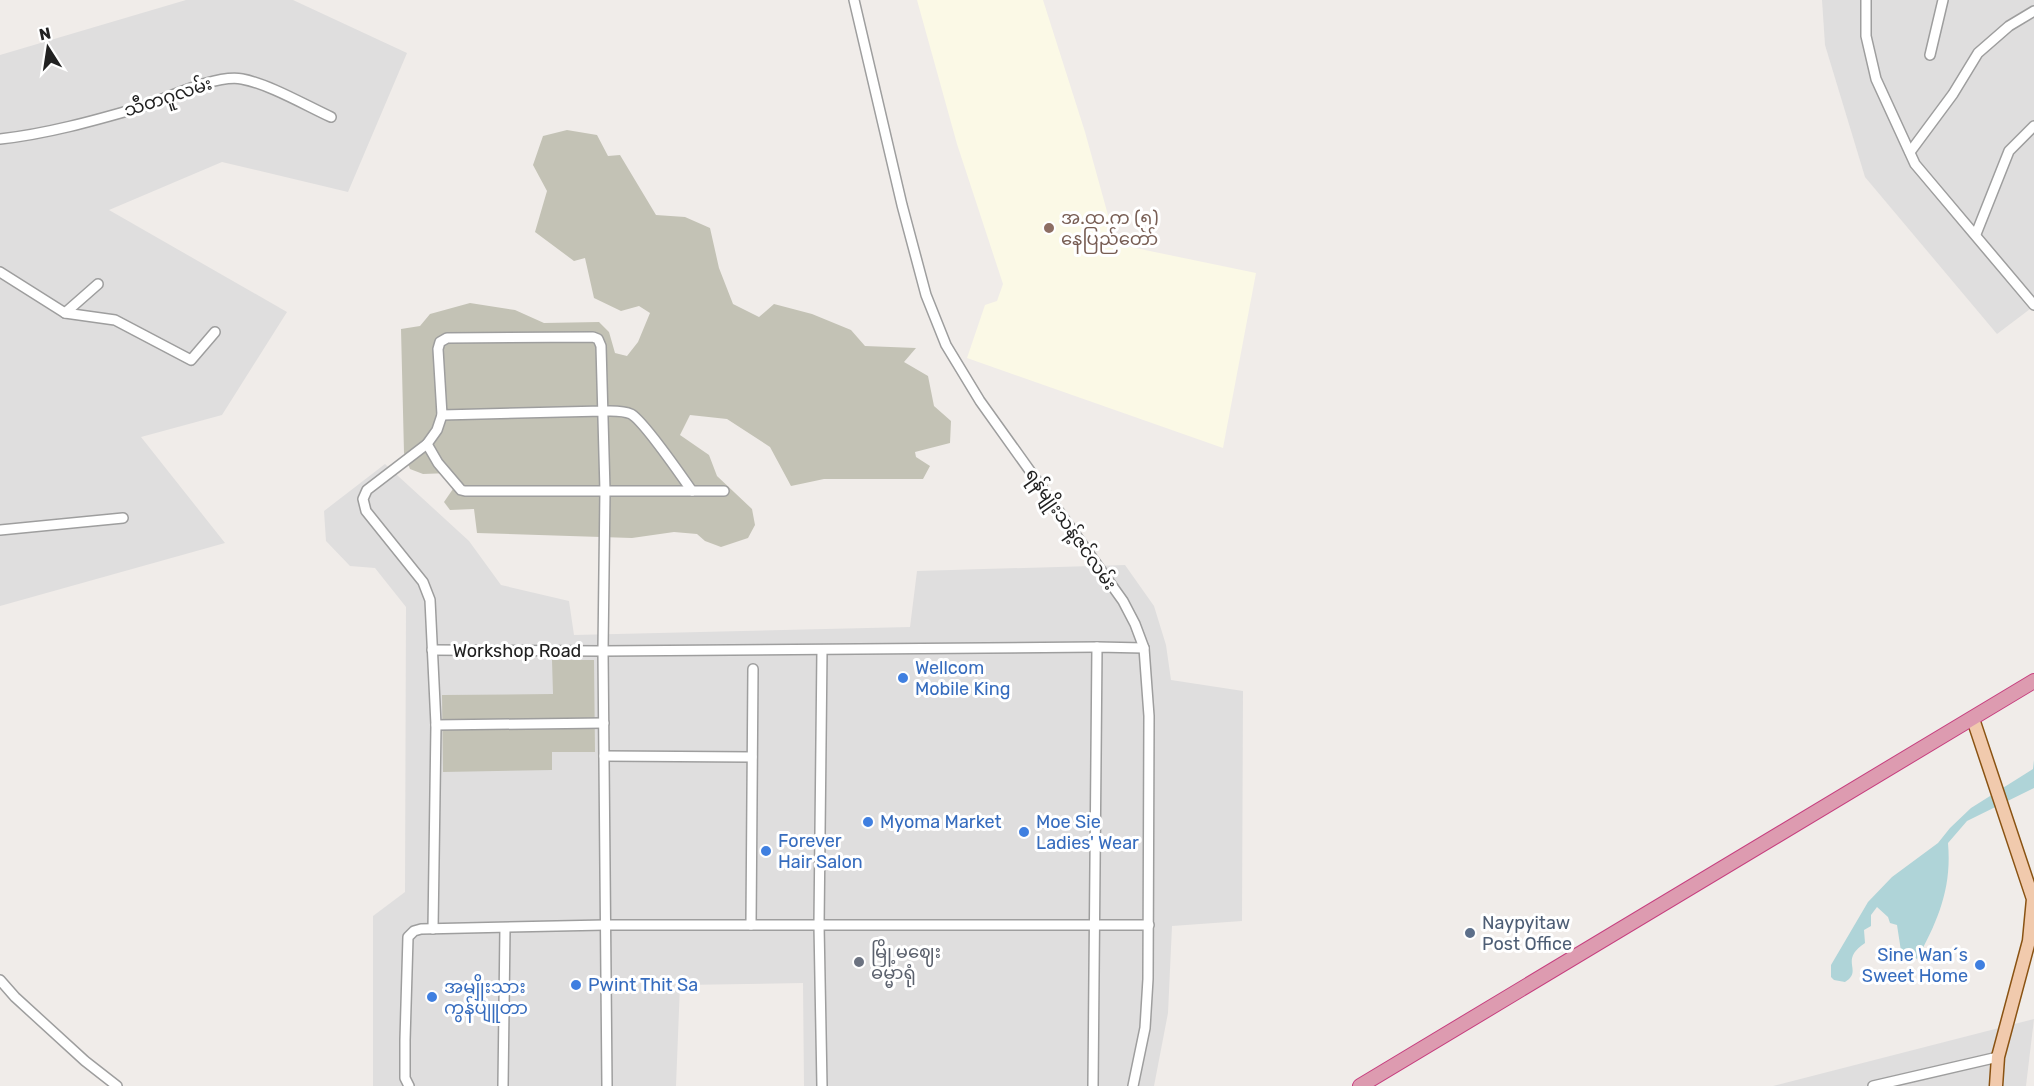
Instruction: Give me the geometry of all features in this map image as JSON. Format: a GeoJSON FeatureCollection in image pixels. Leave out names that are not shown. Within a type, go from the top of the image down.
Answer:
{"type":"FeatureCollection","features":[{"type":"Feature","properties":{"kind":"highway"},"geometry":{"type":"LineString","coordinates":[[1360,1086],[2034,681]]}},
{"type":"Feature","properties":{"kind":"main road"},"geometry":{"type":"LineString","coordinates":[[1973,719],[2033,899],[2029,941],[1998,1057],[1996,1086]]}},
{"type":"Feature","properties":{"kind":"street","name":"ရန်မျိုးသန့်ဇင်လမ်း"},"geometry":{"type":"LineString","coordinates":[[854,0],[902,205],[926,294],[945,345],[980,401],[1123,601],[1144,648],[1149,716],[1149,925],[1145,1028],[1133,1086]]}},
{"type":"Feature","properties":{"kind":"street"},"geometry":{"type":"LineString","coordinates":[[1866,0],[1866,36],[1876,79],[1915,164],[2034,305]]}},
{"type":"Feature","properties":{"kind":"street"},"geometry":{"type":"LineString","coordinates":[[1930,55],[1943,0]]}},
{"type":"Feature","properties":{"kind":"street"},"geometry":{"type":"LineString","coordinates":[[1910,152],[1953,94],[1978,53],[2009,26],[2034,11]]}},
{"type":"Feature","properties":{"kind":"street","name":"သီတဂူလမ်း"},"geometry":{"type":"LineString","coordinates":[[0,139],[82,124],[165,99],[214,81],[242,79],[273,90],[331,117]]}},
{"type":"Feature","properties":{"kind":"street"},"geometry":{"type":"LineString","coordinates":[[1976,234],[2009,151],[2034,126]]}},
{"type":"Feature","properties":{"kind":"street"},"geometry":{"type":"LineString","coordinates":[[0,272],[65,313],[115,320],[191,360],[215,332]]}},
{"type":"Feature","properties":{"kind":"street"},"geometry":{"type":"LineString","coordinates":[[65,313],[98,284]]}},
{"type":"Feature","properties":{"kind":"street"},"geometry":{"type":"LineString","coordinates":[[433,929],[436,726],[430,600],[423,582],[373,522],[363,505],[363,498],[367,490],[427,444],[437,430],[441,415],[438,349],[440,342],[447,338],[593,337],[598,339],[601,346],[605,491],[603,651],[607,1086]]}},
{"type":"Feature","properties":{"kind":"street"},"geometry":{"type":"LineString","coordinates":[[441,415],[603,411],[631,414],[692,491]]}},
{"type":"Feature","properties":{"kind":"street"},"geometry":{"type":"LineString","coordinates":[[427,444],[438,463],[461,490],[465,491],[724,491]]}},
{"type":"Feature","properties":{"kind":"street"},"geometry":{"type":"LineString","coordinates":[[0,530],[123,518]]}},
{"type":"Feature","properties":{"kind":"street"},"geometry":{"type":"LineString","coordinates":[[1093,1086],[1097,647]]}},
{"type":"Feature","properties":{"kind":"street","name":"Workshop Road"},"geometry":{"type":"LineString","coordinates":[[432,650],[1144,648]]}},
{"type":"Feature","properties":{"kind":"street"},"geometry":{"type":"LineString","coordinates":[[822,650],[819,925],[822,1086]]}},
{"type":"Feature","properties":{"kind":"street"},"geometry":{"type":"LineString","coordinates":[[751,925],[753,669]]}},
{"type":"Feature","properties":{"kind":"street"},"geometry":{"type":"LineString","coordinates":[[436,726],[604,723]]}},
{"type":"Feature","properties":{"kind":"street"},"geometry":{"type":"LineString","coordinates":[[604,756],[752,757]]}},
{"type":"Feature","properties":{"kind":"street"},"geometry":{"type":"LineString","coordinates":[[409,1086],[405,1078],[408,937],[414,931],[605,925],[1149,925]]}},
{"type":"Feature","properties":{"kind":"street"},"geometry":{"type":"LineString","coordinates":[[503,1086],[505,928]]}},
{"type":"Feature","properties":{"kind":"street"},"geometry":{"type":"LineString","coordinates":[[0,980],[15,997],[85,1061],[117,1086]]}},
{"type":"Feature","properties":{"kind":"street"},"geometry":{"type":"LineString","coordinates":[[1874,1086],[1998,1057]]}},
{"type":"Feature","properties":{"kind":"shaded area"},"geometry":{"type":"Polygon","coordinates":[[[186,0],[293,0],[407,53],[348,192],[222,162],[109,210],[287,312],[222,415],[141,437],[225,543],[0,606],[0,55],[186,0]]]}},
{"type":"Feature","properties":{"kind":"shaded area","name":"အ.ထ.က (၅) နေပြည်တော်"},"geometry":{"type":"Polygon","coordinates":[[[917,0],[1043,0],[1085,132],[1116,244],[1256,273],[1223,448],[967,358],[985,305],[997,301],[1003,284],[957,144],[917,0]]]}},
{"type":"Feature","properties":{"kind":"shaded area"},"geometry":{"type":"Polygon","coordinates":[[[1822,0],[2034,0],[2034,306],[1997,334],[1865,177],[1825,45],[1822,0]]]}},
{"type":"Feature","properties":{"kind":"shaded area"},"geometry":{"type":"Polygon","coordinates":[[[567,130],[597,135],[608,156],[620,155],[656,215],[685,217],[710,228],[719,268],[733,304],[759,317],[774,304],[812,314],[851,330],[865,346],[916,348],[904,362],[928,376],[934,406],[951,421],[950,443],[915,452],[916,457],[930,466],[923,479],[824,479],[791,486],[770,447],[727,419],[690,415],[680,435],[709,455],[717,476],[752,509],[755,525],[748,538],[721,547],[705,541],[697,534],[674,532],[632,538],[477,533],[474,509],[450,510],[444,502],[455,486],[450,473],[423,474],[410,469],[404,453],[401,329],[420,326],[430,314],[470,303],[515,310],[544,323],[599,322],[609,332],[615,353],[627,356],[638,342],[650,313],[639,306],[621,311],[594,298],[585,258],[574,261],[535,232],[547,191],[533,165],[543,136],[567,130]]]}},
{"type":"Feature","properties":{"kind":"shaded area"},"geometry":{"type":"Polygon","coordinates":[[[385,464],[469,541],[501,585],[569,601],[574,635],[910,627],[917,571],[1125,565],[1154,606],[1166,645],[1171,680],[1243,691],[1242,921],[1172,926],[1168,1013],[1154,1086],[804,1086],[803,983],[680,985],[676,1086],[373,1086],[373,916],[405,892],[406,607],[375,568],[350,566],[326,541],[324,511],[385,464]]]}},
{"type":"Feature","properties":{"kind":"shaded area"},"geometry":{"type":"Polygon","coordinates":[[[552,660],[594,660],[595,752],[552,752],[552,770],[443,772],[442,695],[553,694],[552,660]]]}},
{"type":"Feature","properties":{"kind":"shaded area"},"geometry":{"type":"Polygon","coordinates":[[[2034,1019],[2026,1086],[1773,1086],[2034,1019]]]}},
{"type":"Feature","properties":{"kind":"water"},"geometry":{"type":"Polygon","coordinates":[[[2034,760],[2034,788],[1967,821],[1948,843],[1948,875],[1942,904],[1917,959],[1901,951],[1897,925],[1890,923],[1888,917],[1877,907],[1871,915],[1871,926],[1864,930],[1865,943],[1853,955],[1850,978],[1845,982],[1834,980],[1831,977],[1831,965],[1868,902],[1892,877],[1938,843],[1971,808],[2033,769],[2034,760]]]}},
{"type":"Feature","properties":{"kind":"place","name":"အ.ထ.က (၅) နေပြည်တော်"},"geometry":{"type":"Point","coordinates":[1049,228]}},
{"type":"Feature","properties":{"kind":"place","name":"Wellcom Mobile King"},"geometry":{"type":"Point","coordinates":[903,678]}},
{"type":"Feature","properties":{"kind":"place","name":"Myoma Market"},"geometry":{"type":"Point","coordinates":[868,822]}},
{"type":"Feature","properties":{"kind":"place","name":"Moe Sie Ladies' Wear"},"geometry":{"type":"Point","coordinates":[1024,832]}},
{"type":"Feature","properties":{"kind":"place","name":"Forever Hair Salon"},"geometry":{"type":"Point","coordinates":[766,851]}},
{"type":"Feature","properties":{"kind":"place","name":"Naypyitaw Post Office"},"geometry":{"type":"Point","coordinates":[1470,933]}},
{"type":"Feature","properties":{"kind":"place","name":"မြို့မဈေး ဓမ္မာရုံ"},"geometry":{"type":"Point","coordinates":[859,962]}},
{"type":"Feature","properties":{"kind":"place","name":"Sine Wan´s Sweet Home"},"geometry":{"type":"Point","coordinates":[1980,965]}},
{"type":"Feature","properties":{"kind":"place","name":"Pwint Thit Sa"},"geometry":{"type":"Point","coordinates":[576,985]}},
{"type":"Feature","properties":{"kind":"place","name":"အမျိုးသား ကွန်ပျူတာ"},"geometry":{"type":"Point","coordinates":[432,997]}}]}
